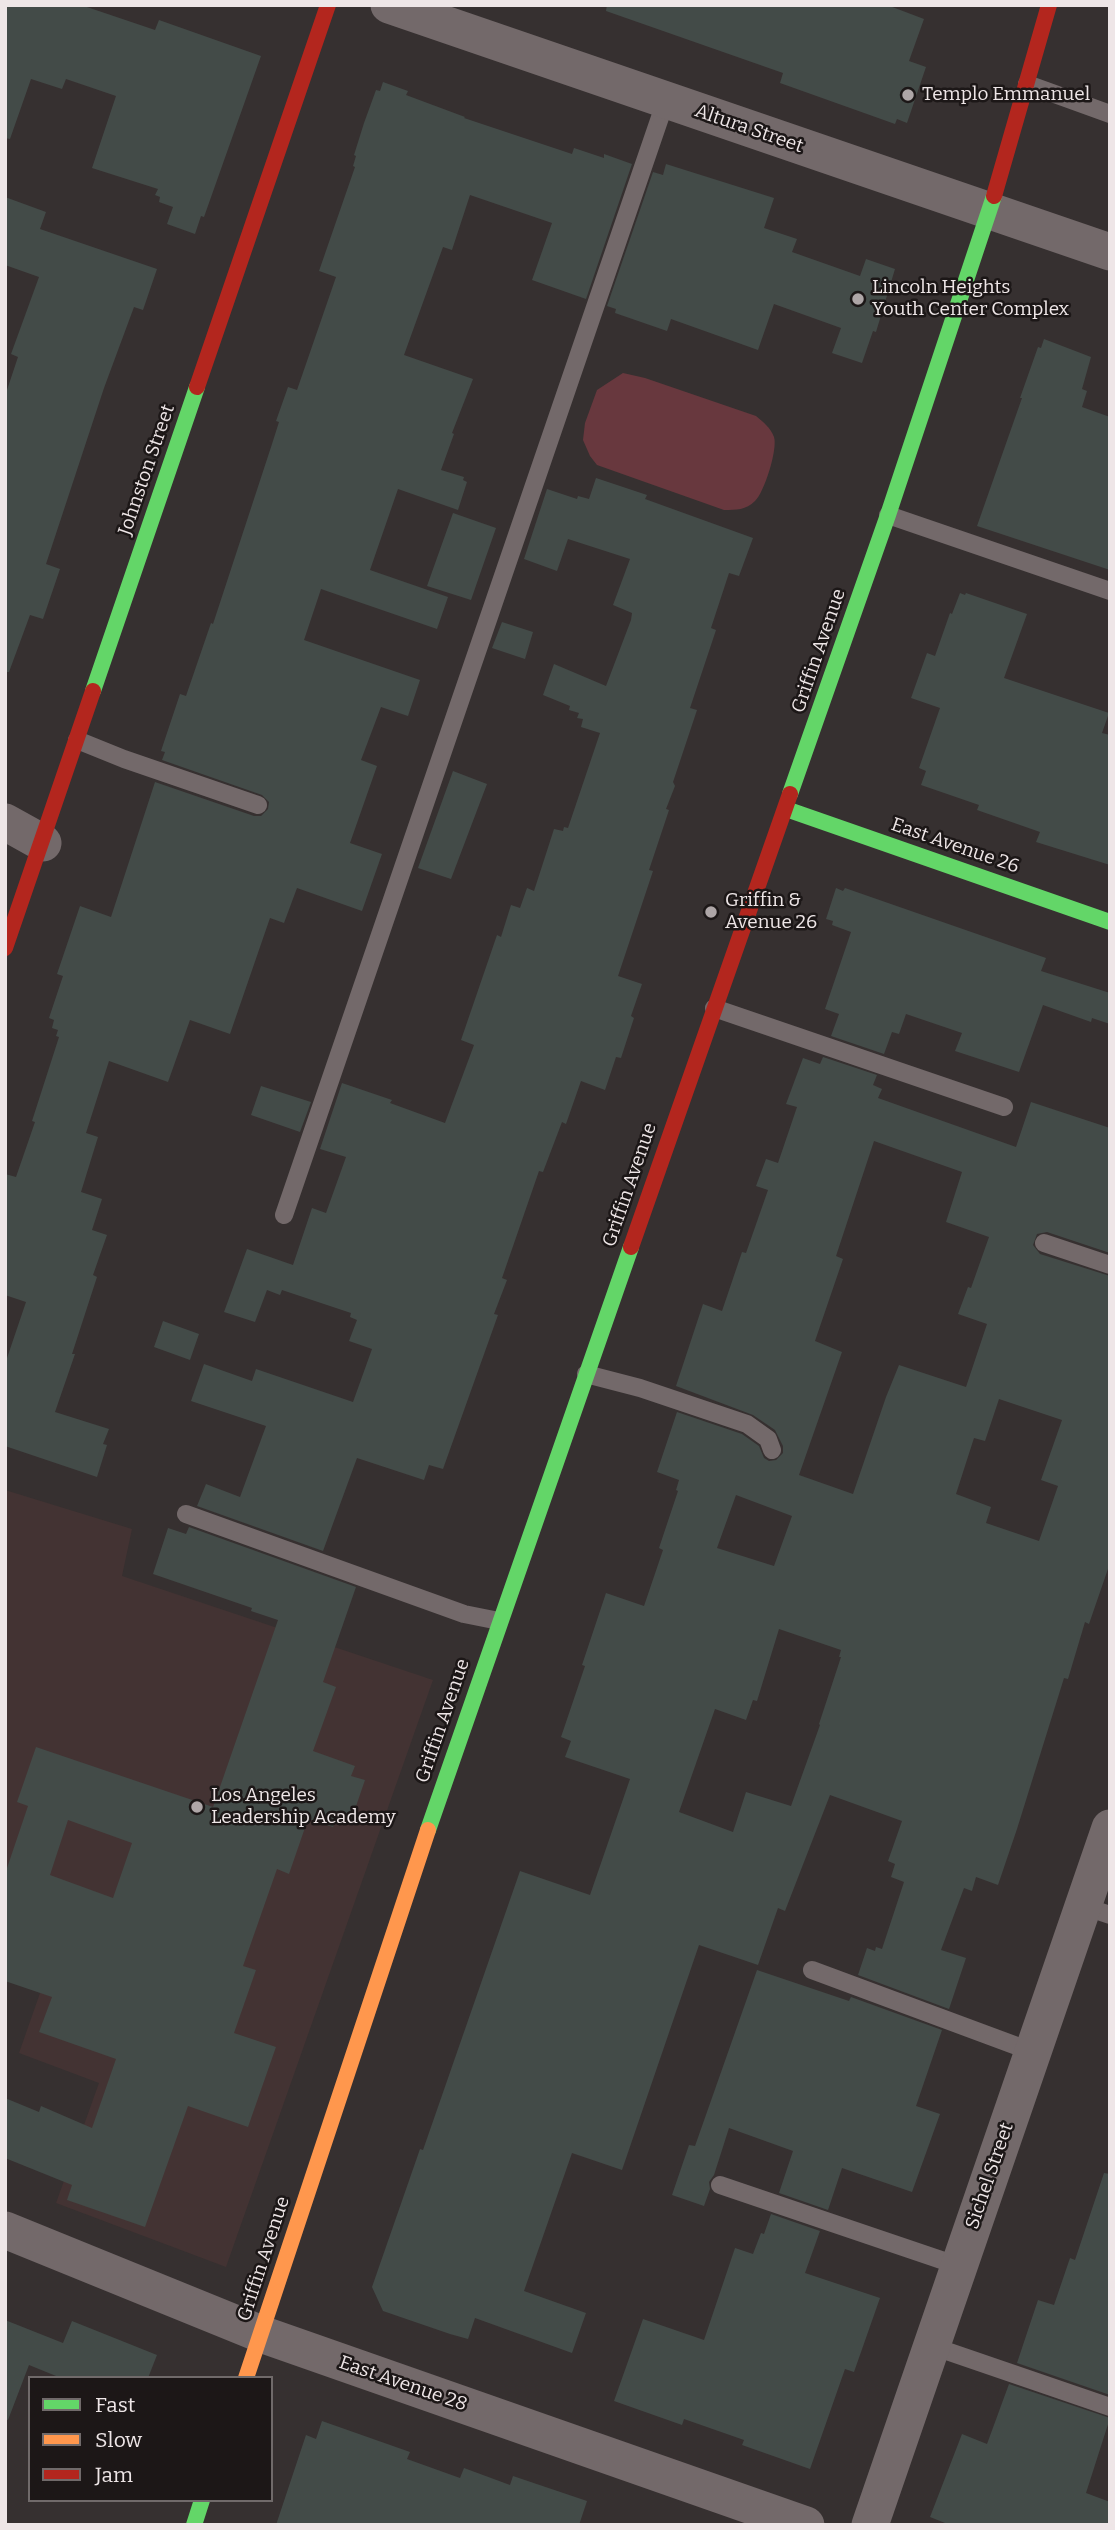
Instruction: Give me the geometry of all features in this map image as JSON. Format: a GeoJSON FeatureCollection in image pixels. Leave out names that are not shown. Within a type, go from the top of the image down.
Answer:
{"type":"FeatureCollection","features":[{"type":"Feature","properties":{"kind":"street","name":"Johnston Street"},"geometry":{"type":"LineString","coordinates":[[5,948],[328,5]]}},
{"type":"Feature","properties":{"kind":"street","name":"Altura Street"},"geometry":{"type":"LineString","coordinates":[[389,5],[1110,252]]}},
{"type":"Feature","properties":{"kind":"street","name":"Griffin Avenue"},"geometry":{"type":"LineString","coordinates":[[247,2376],[499,1621],[888,515],[990,211],[1049,5]]}},
{"type":"Feature","properties":{"kind":"street","name":"East Avenue 26"},"geometry":{"type":"LineString","coordinates":[[786,809],[1110,922]]}},
{"type":"Feature","properties":{"kind":"street"},"geometry":{"type":"LineString","coordinates":[[5,822],[43,843]]}},
{"type":"Feature","properties":{"kind":"street","name":"Sichel Street"},"geometry":{"type":"LineString","coordinates":[[870,2525],[1033,2052],[1096,1910],[1110,1828]]}},
{"type":"Feature","properties":{"kind":"street","name":"East Avenue 28"},"geometry":{"type":"LineString","coordinates":[[5,2230],[261,2334],[806,2525]]}},
{"type":"Feature","properties":{"kind":"street"},"geometry":{"type":"LineString","coordinates":[[194,2525],[201,2502]]}},
{"type":"Feature","properties":{"kind":"lane"},"geometry":{"type":"LineString","coordinates":[[1027,84],[1110,114]]}},
{"type":"Feature","properties":{"kind":"lane"},"geometry":{"type":"LineString","coordinates":[[284,1215],[666,100]]}},
{"type":"Feature","properties":{"kind":"lane"},"geometry":{"type":"LineString","coordinates":[[888,515],[1110,591]]}},
{"type":"Feature","properties":{"kind":"lane"},"geometry":{"type":"LineString","coordinates":[[77,740],[258,805]]}},
{"type":"Feature","properties":{"kind":"lane"},"geometry":{"type":"LineString","coordinates":[[714,1008],[1004,1107]]}},
{"type":"Feature","properties":{"kind":"lane"},"geometry":{"type":"LineString","coordinates":[[1044,1243],[1110,1265]]}},
{"type":"Feature","properties":{"kind":"lane"},"geometry":{"type":"LineString","coordinates":[[586,1374],[640,1388],[747,1424],[768,1439],[772,1450]]}},
{"type":"Feature","properties":{"kind":"lane"},"geometry":{"type":"LineString","coordinates":[[186,1514],[464,1614],[499,1621]]}},
{"type":"Feature","properties":{"kind":"lane"},"geometry":{"type":"LineString","coordinates":[[812,1970],[1033,2052]]}},
{"type":"Feature","properties":{"kind":"lane"},"geometry":{"type":"LineString","coordinates":[[720,2185],[959,2266]]}},
{"type":"Feature","properties":{"kind":"lane"},"geometry":{"type":"LineString","coordinates":[[932,2346],[1110,2407]]}},
{"type":"Feature","properties":{"kind":"shaded area"},"geometry":{"type":"Polygon","coordinates":[[[623,373],[756,416],[764,423],[771,430],[775,443],[766,480],[755,501],[744,508],[724,510],[597,465],[583,440],[585,423],[597,390],[623,373]]]}},
{"type":"Feature","properties":{"kind":"shaded area","name":"Los Angeles Leadership Academy"},"geometry":{"type":"Polygon","coordinates":[[[5,1490],[132,1529],[122,1576],[433,1680],[226,2267],[56,2203],[99,2083],[19,2053],[54,1953],[5,1934],[5,1490]]]}},
{"type":"Feature","properties":{"kind":"building"},"geometry":{"type":"Polygon","coordinates":[[[5,5],[81,5],[155,30],[159,20],[261,56],[204,217],[201,216],[195,234],[167,224],[173,207],[159,202],[160,197],[155,195],[158,189],[92,168],[116,96],[66,79],[62,89],[31,79],[10,139],[5,138],[5,5]]]}},
{"type":"Feature","properties":{"kind":"building"},"geometry":{"type":"Polygon","coordinates":[[[607,5],[887,5],[924,19],[909,61],[926,67],[907,123],[897,119],[895,124],[780,83],[783,73],[606,11],[607,5]]]}},
{"type":"Feature","properties":{"kind":"building"},"geometry":{"type":"Polygon","coordinates":[[[383,82],[408,91],[406,95],[464,118],[572,154],[574,148],[604,158],[604,154],[632,164],[586,299],[532,280],[552,223],[470,195],[452,250],[443,247],[404,355],[473,379],[441,470],[464,477],[463,480],[467,482],[458,510],[398,489],[370,570],[448,597],[437,629],[321,589],[304,640],[420,680],[408,716],[381,707],[361,760],[377,766],[350,843],[382,854],[362,911],[297,888],[284,923],[270,918],[230,1034],[190,1020],[168,1082],[109,1061],[86,1133],[98,1137],[81,1192],[102,1199],[92,1230],[107,1235],[93,1275],[97,1277],[72,1354],[75,1354],[55,1412],[109,1429],[103,1444],[107,1445],[97,1477],[5,1446],[5,1364],[26,1302],[5,1295],[5,1174],[16,1177],[59,1037],[56,1036],[58,1030],[52,1028],[54,1020],[49,1018],[63,976],[57,974],[80,906],[111,917],[155,782],[254,816],[261,816],[268,809],[269,802],[262,795],[162,760],[165,752],[161,751],[180,694],[186,696],[211,623],[213,624],[288,387],[297,390],[336,277],[319,271],[355,167],[354,155],[364,123],[376,90],[380,91],[383,82]]]}},
{"type":"Feature","properties":{"kind":"building"},"geometry":{"type":"Polygon","coordinates":[[[666,164],[774,198],[764,228],[797,239],[792,252],[860,276],[866,259],[895,269],[876,332],[873,331],[862,363],[832,353],[841,328],[774,304],[758,350],[671,319],[667,331],[615,313],[616,309],[607,306],[653,172],[663,175],[666,164]]]}},
{"type":"Feature","properties":{"kind":"building"},"geometry":{"type":"Polygon","coordinates":[[[5,197],[46,212],[40,229],[157,269],[143,310],[134,307],[104,388],[46,564],[60,569],[43,619],[30,615],[9,672],[5,672],[5,396],[18,357],[11,354],[39,277],[5,265],[5,197]]]}},
{"type":"Feature","properties":{"kind":"building"},"geometry":{"type":"Polygon","coordinates":[[[1044,339],[1091,357],[1082,389],[1087,391],[1082,407],[1110,417],[1110,570],[977,526],[1038,347],[1041,348],[1044,339]]]}},
{"type":"Feature","properties":{"kind":"building"},"geometry":{"type":"Polygon","coordinates":[[[596,478],[647,495],[645,499],[753,538],[739,576],[729,573],[711,628],[716,630],[690,708],[697,710],[673,782],[675,786],[666,809],[669,810],[649,870],[653,871],[618,976],[642,984],[631,1016],[634,1018],[621,1058],[616,1057],[605,1090],[581,1081],[566,1124],[562,1122],[543,1172],[539,1171],[502,1278],[507,1280],[494,1314],[498,1315],[443,1469],[429,1465],[424,1480],[357,1458],[323,1551],[197,1506],[206,1484],[240,1497],[266,1426],[191,1401],[204,1364],[252,1381],[256,1369],[353,1402],[372,1349],[349,1341],[357,1320],[350,1317],[351,1313],[282,1290],[280,1295],[267,1290],[255,1322],[224,1312],[247,1249],[293,1265],[312,1208],[326,1213],[346,1157],[320,1149],[342,1083],[392,1100],[390,1103],[445,1123],[474,1045],[461,1040],[497,935],[501,937],[511,905],[520,908],[527,888],[534,891],[554,829],[563,831],[564,827],[568,828],[600,733],[581,727],[583,719],[577,718],[579,713],[569,710],[570,706],[543,695],[554,664],[606,686],[631,620],[632,613],[613,605],[630,559],[568,539],[557,571],[524,559],[547,489],[577,499],[578,496],[589,499],[596,478]]]}},
{"type":"Feature","properties":{"kind":"building"},"geometry":{"type":"Polygon","coordinates":[[[453,513],[496,528],[471,600],[427,586],[453,513]]]}},
{"type":"Feature","properties":{"kind":"building"},"geometry":{"type":"Polygon","coordinates":[[[960,593],[1027,614],[1004,678],[1109,713],[1102,733],[1110,735],[1110,865],[1036,842],[1040,832],[977,810],[979,805],[921,785],[926,771],[919,768],[940,708],[911,698],[927,653],[935,656],[960,593]]]}},
{"type":"Feature","properties":{"kind":"building"},"geometry":{"type":"Polygon","coordinates":[[[502,622],[533,632],[525,659],[492,648],[502,622]]]}},
{"type":"Feature","properties":{"kind":"building"},"geometry":{"type":"Polygon","coordinates":[[[453,771],[487,784],[451,879],[418,868],[453,771]]]}},
{"type":"Feature","properties":{"kind":"building"},"geometry":{"type":"Polygon","coordinates":[[[836,888],[843,891],[845,888],[1046,958],[1041,971],[1110,993],[1110,1024],[1092,1018],[1091,1022],[1043,1005],[1019,1072],[955,1051],[962,1033],[906,1014],[899,1034],[892,1032],[884,1054],[831,1036],[839,1014],[825,1009],[851,932],[832,925],[833,921],[826,919],[836,888]]]}},
{"type":"Feature","properties":{"kind":"building"},"geometry":{"type":"Polygon","coordinates":[[[823,1057],[877,1075],[873,1085],[882,1089],[878,1098],[1016,1147],[1031,1102],[1110,1128],[1110,1253],[1047,1232],[1037,1234],[1033,1245],[1040,1254],[1110,1276],[1110,1563],[1089,1624],[1085,1622],[1068,1679],[1064,1678],[998,1885],[976,1877],[972,1891],[964,1888],[941,1950],[966,1958],[949,2009],[858,1975],[867,1948],[875,1951],[876,1947],[882,1949],[904,1882],[891,1877],[895,1864],[888,1861],[902,1821],[830,1795],[785,1911],[778,1908],[758,1965],[699,1945],[622,2170],[572,2153],[524,2291],[586,2313],[572,2353],[475,2318],[468,2339],[450,2334],[383,2311],[372,2287],[420,2149],[423,2150],[520,1871],[590,1895],[630,1779],[565,1757],[571,1741],[561,1737],[606,1593],[644,1606],[663,1550],[659,1548],[678,1491],[679,1480],[657,1472],[677,1412],[742,1434],[759,1446],[764,1458],[769,1461],[776,1460],[783,1453],[783,1446],[775,1430],[753,1415],[676,1386],[703,1304],[722,1311],[742,1252],[746,1253],[768,1190],[756,1186],[766,1159],[778,1163],[797,1107],[786,1104],[803,1058],[820,1064],[823,1057]],[[874,1141],[836,1256],[843,1259],[815,1341],[842,1352],[799,1475],[853,1494],[899,1365],[966,1387],[987,1324],[958,1314],[968,1287],[971,1288],[989,1237],[946,1222],[962,1172],[874,1141]],[[999,1399],[985,1441],[974,1438],[956,1494],[991,1507],[986,1523],[1039,1541],[1058,1486],[1041,1480],[1062,1420],[999,1399]],[[736,1495],[717,1548],[774,1566],[792,1516],[736,1495]],[[779,1629],[757,1701],[753,1700],[746,1720],[715,1709],[679,1812],[733,1832],[746,1792],[791,1806],[820,1725],[841,1650],[779,1629]]]}},
{"type":"Feature","properties":{"kind":"building"},"geometry":{"type":"Polygon","coordinates":[[[261,1086],[311,1102],[300,1132],[251,1115],[261,1086]]]}},
{"type":"Feature","properties":{"kind":"building"},"geometry":{"type":"Polygon","coordinates":[[[163,1321],[199,1334],[190,1360],[154,1347],[163,1321]]]}},
{"type":"Feature","properties":{"kind":"building"},"geometry":{"type":"Polygon","coordinates":[[[189,1527],[356,1587],[323,1682],[336,1687],[313,1751],[355,1766],[351,1776],[365,1780],[352,1818],[339,1813],[333,1827],[308,1819],[289,1874],[277,1869],[243,1966],[256,1970],[234,2033],[276,2047],[248,2127],[188,2106],[145,2227],[67,2200],[72,2185],[5,2158],[5,2098],[39,2112],[41,2106],[92,2128],[116,2059],[39,2032],[52,1997],[5,1981],[5,1874],[28,1806],[17,1802],[36,1747],[213,1807],[278,1620],[251,1611],[252,1608],[153,1574],[168,1528],[186,1534],[189,1527]],[[68,1820],[50,1875],[113,1898],[132,1843],[68,1820]]]}},
{"type":"Feature","properties":{"kind":"building"},"geometry":{"type":"Polygon","coordinates":[[[757,1970],[849,2001],[851,1997],[942,2030],[916,2106],[940,2114],[912,2192],[842,2168],[828,2210],[779,2193],[793,2151],[729,2128],[714,2175],[709,2182],[710,2189],[704,2206],[672,2195],[689,2145],[695,2146],[757,1970]]]}},
{"type":"Feature","properties":{"kind":"building"},"geometry":{"type":"Polygon","coordinates":[[[1104,2173],[1110,2174],[1110,2395],[1017,2363],[1038,2300],[1054,2305],[1070,2258],[1075,2260],[1104,2173]]]}},
{"type":"Feature","properties":{"kind":"building"},"geometry":{"type":"Polygon","coordinates":[[[771,2214],[820,2231],[805,2273],[880,2298],[854,2372],[845,2369],[810,2469],[742,2445],[744,2440],[684,2419],[682,2425],[614,2401],[643,2319],[704,2340],[735,2248],[753,2254],[771,2214]]]}},
{"type":"Feature","properties":{"kind":"building"},"geometry":{"type":"Polygon","coordinates":[[[5,2320],[63,2343],[72,2321],[157,2355],[149,2376],[56,2376],[29,2365],[8,2420],[5,2419],[5,2320]]]}},
{"type":"Feature","properties":{"kind":"building"},"geometry":{"type":"Polygon","coordinates":[[[1009,2384],[1110,2418],[1086,2493],[1110,2502],[1110,2525],[950,2525],[930,2517],[962,2434],[987,2444],[1009,2384]]]}},
{"type":"Feature","properties":{"kind":"building"},"geometry":{"type":"Polygon","coordinates":[[[322,2421],[410,2452],[407,2459],[460,2478],[464,2468],[510,2485],[513,2476],[587,2501],[579,2525],[276,2525],[306,2435],[316,2439],[322,2421]]]}},
{"type":"Feature","properties":{"kind":"traffic: fast"},"geometry":{"type":"LineString","coordinates":[[790,794],[888,515],[994,196]]}},
{"type":"Feature","properties":{"kind":"traffic: fast"},"geometry":{"type":"LineString","coordinates":[[93,691],[197,387]]}},
{"type":"Feature","properties":{"kind":"traffic: fast"},"geometry":{"type":"LineString","coordinates":[[786,809],[1110,922]]}},
{"type":"Feature","properties":{"kind":"traffic: fast"},"geometry":{"type":"LineString","coordinates":[[428,1830],[631,1247]]}},
{"type":"Feature","properties":{"kind":"traffic: fast"},"geometry":{"type":"LineString","coordinates":[[194,2525],[201,2502]]}},
{"type":"Feature","properties":{"kind":"traffic: slow"},"geometry":{"type":"LineString","coordinates":[[247,2376],[428,1830]]}},
{"type":"Feature","properties":{"kind":"traffic: jam"},"geometry":{"type":"LineString","coordinates":[[197,387],[328,5]]}},
{"type":"Feature","properties":{"kind":"traffic: jam"},"geometry":{"type":"LineString","coordinates":[[994,196],[1049,5]]}},
{"type":"Feature","properties":{"kind":"traffic: jam"},"geometry":{"type":"LineString","coordinates":[[5,948],[93,691]]}},
{"type":"Feature","properties":{"kind":"traffic: jam"},"geometry":{"type":"LineString","coordinates":[[631,1247],[790,794]]}},
{"type":"Feature","properties":{"kind":"place","name":"Templo Emmanuel"},"geometry":{"type":"Point","coordinates":[908,95]}},
{"type":"Feature","properties":{"kind":"place","name":"Lincoln Heights Youth Center Complex"},"geometry":{"type":"Point","coordinates":[858,299]}},
{"type":"Feature","properties":{"kind":"place","name":"Griffin & Avenue 26"},"geometry":{"type":"Point","coordinates":[711,912]}},
{"type":"Feature","properties":{"kind":"place","name":"Los Angeles Leadership Academy"},"geometry":{"type":"Point","coordinates":[197,1807]}}]}
